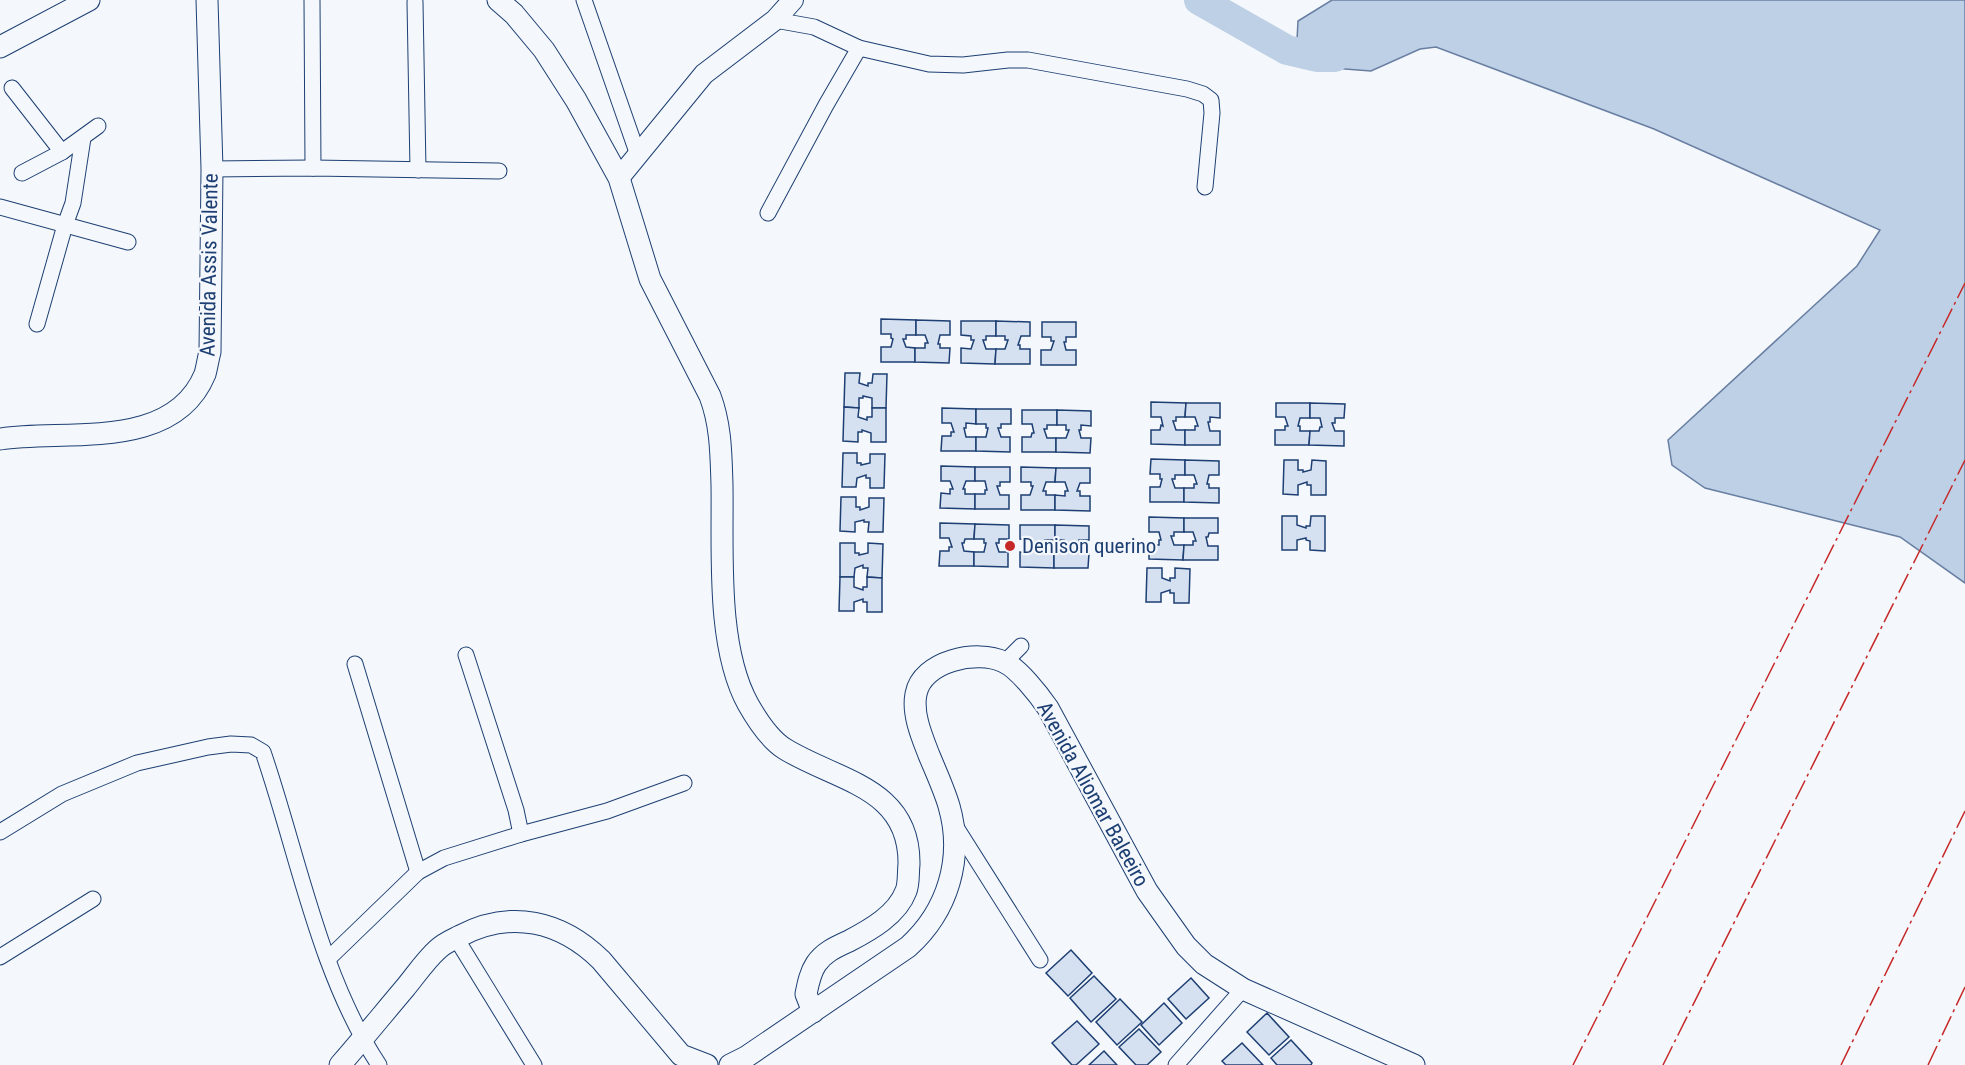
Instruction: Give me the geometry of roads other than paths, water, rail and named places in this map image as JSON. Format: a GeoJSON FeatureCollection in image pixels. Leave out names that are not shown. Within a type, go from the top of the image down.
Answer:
{"type":"FeatureCollection","features":[{"type":"Feature","properties":{"kind":"main road"},"geometry":{"type":"LineString","coordinates":[[0,47],[90,0]]}},
{"type":"Feature","properties":{"kind":"main road","name":"Avenida Assis Valente"},"geometry":{"type":"LineString","coordinates":[[0,439],[102,433],[159,423],[187,402],[205,373],[210,352],[212,170],[207,0]]}},
{"type":"Feature","properties":{"kind":"main road"},"geometry":{"type":"LineString","coordinates":[[498,0],[514,14],[544,50],[576,100],[619,178],[650,279],[710,396],[717,415],[721,439],[724,581],[729,652],[735,675],[746,701],[755,717],[784,748],[872,793],[888,806],[899,819],[905,832],[908,847],[906,891],[889,916],[864,933],[830,950],[817,963],[813,998]]}},
{"type":"Feature","properties":{"kind":"main road"},"geometry":{"type":"LineString","coordinates":[[730,1065],[747,1057],[794,1024],[813,998],[908,947],[930,924],[940,909],[953,868],[955,847],[949,805],[921,734],[916,712],[916,694],[921,680],[939,665],[972,658],[1005,662]]}},
{"type":"Feature","properties":{"kind":"main road","name":"Avenida Aliomar Baleeiro"},"geometry":{"type":"LineString","coordinates":[[1005,662],[1036,692],[1048,708],[1147,891],[1175,932],[1204,964],[1243,989],[1414,1065]]}},
{"type":"Feature","properties":{"kind":"main road"},"geometry":{"type":"LineString","coordinates":[[340,1065],[437,949],[475,928],[500,921],[528,922],[555,928],[573,936],[601,960],[681,1055],[707,1065]]}},
{"type":"Feature","properties":{"kind":"street"},"geometry":{"type":"LineString","coordinates":[[312,0],[313,168]]}},
{"type":"Feature","properties":{"kind":"street"},"geometry":{"type":"LineString","coordinates":[[585,0],[638,156]]}},
{"type":"Feature","properties":{"kind":"street"},"geometry":{"type":"LineString","coordinates":[[619,178],[704,74],[775,20],[793,0]]}},
{"type":"Feature","properties":{"kind":"street"},"geometry":{"type":"LineString","coordinates":[[415,2],[418,170]]}},
{"type":"Feature","properties":{"kind":"street"},"geometry":{"type":"LineString","coordinates":[[775,20],[814,27],[860,48],[929,64],[948,66],[1028,60],[1186,88],[1203,94],[1211,100],[1212,113],[1205,187]]}},
{"type":"Feature","properties":{"kind":"street"},"geometry":{"type":"LineString","coordinates":[[768,213],[826,105],[860,48]]}},
{"type":"Feature","properties":{"kind":"street"},"geometry":{"type":"LineString","coordinates":[[12,88],[62,152]]}},
{"type":"Feature","properties":{"kind":"street"},"geometry":{"type":"LineString","coordinates":[[22,173],[62,152],[98,126]]}},
{"type":"Feature","properties":{"kind":"street"},"geometry":{"type":"LineString","coordinates":[[37,324],[64,225],[73,203],[83,138]]}},
{"type":"Feature","properties":{"kind":"street"},"geometry":{"type":"LineString","coordinates":[[212,170],[313,168],[499,171]]}},
{"type":"Feature","properties":{"kind":"street"},"geometry":{"type":"LineString","coordinates":[[0,207],[128,242]]}},
{"type":"Feature","properties":{"kind":"street"},"geometry":{"type":"LineString","coordinates":[[1005,662],[1021,646]]}},
{"type":"Feature","properties":{"kind":"street"},"geometry":{"type":"LineString","coordinates":[[466,655],[516,810],[521,834]]}},
{"type":"Feature","properties":{"kind":"street"},"geometry":{"type":"LineString","coordinates":[[354,664],[418,872]]}},
{"type":"Feature","properties":{"kind":"street"},"geometry":{"type":"LineString","coordinates":[[0,832],[62,794],[137,763],[231,744],[251,745],[263,752],[328,959],[362,1040],[379,1065]]}},
{"type":"Feature","properties":{"kind":"street"},"geometry":{"type":"LineString","coordinates":[[328,959],[418,872],[444,858],[521,834],[607,812],[684,783]]}},
{"type":"Feature","properties":{"kind":"street"},"geometry":{"type":"LineString","coordinates":[[953,822],[1040,960]]}},
{"type":"Feature","properties":{"kind":"street"},"geometry":{"type":"LineString","coordinates":[[0,957],[93,899]]}},
{"type":"Feature","properties":{"kind":"street"},"geometry":{"type":"LineString","coordinates":[[456,938],[534,1065]]}},
{"type":"Feature","properties":{"kind":"street"},"geometry":{"type":"LineString","coordinates":[[1176,1065],[1243,989]]}},
{"type":"Feature","properties":{"kind":"water"},"geometry":{"type":"Polygon","coordinates":[[[1332,0],[1965,0],[1965,583],[1900,537],[1705,488],[1672,465],[1668,440],[1857,266],[1880,230],[1654,129],[1436,47],[1420,49],[1371,71],[1332,68],[1296,59],[1298,21],[1332,0]]]}},
{"type":"Feature","properties":{"kind":"waterway"},"geometry":{"type":"LineString","coordinates":[[1199,0],[1287,50],[1317,57],[1335,57]]}},
{"type":"Feature","properties":{"kind":"place","name":"Denison querino"},"geometry":{"type":"Point","coordinates":[1010,546]}}]}
